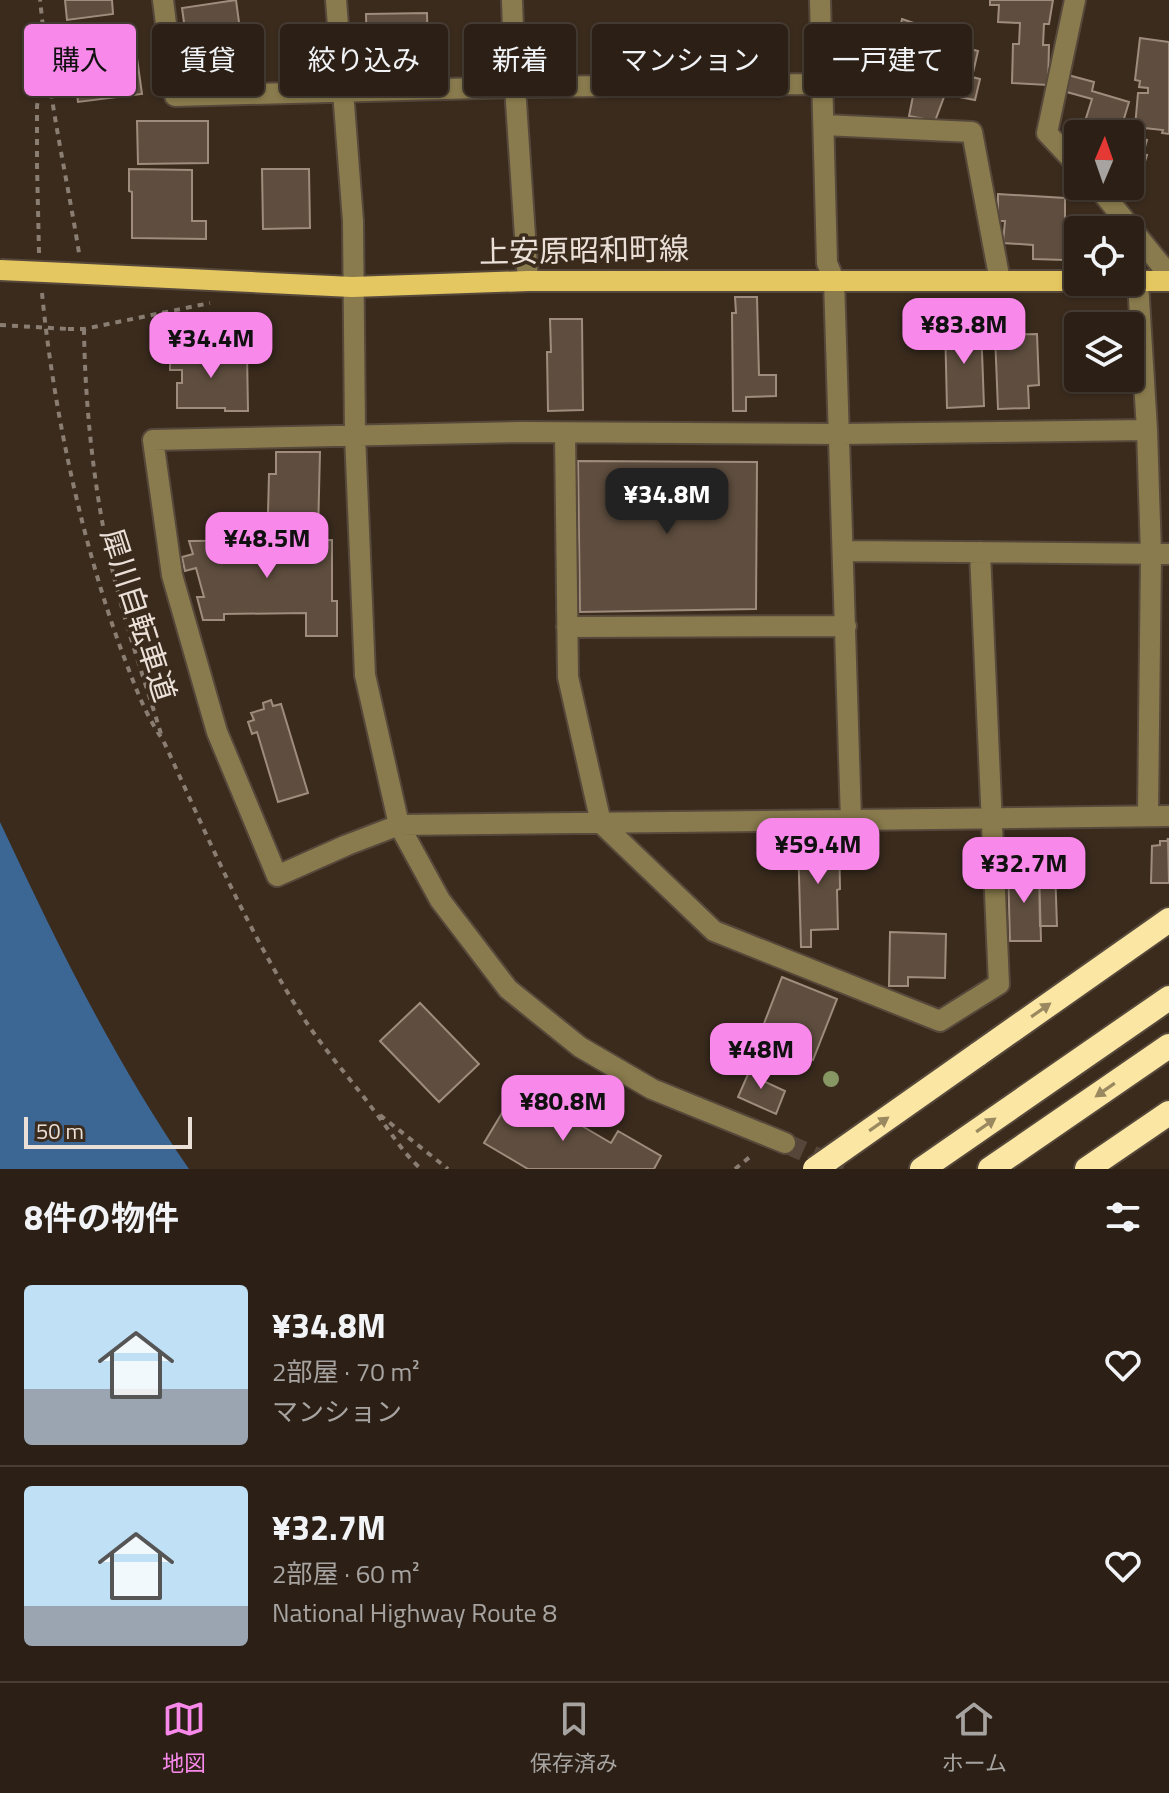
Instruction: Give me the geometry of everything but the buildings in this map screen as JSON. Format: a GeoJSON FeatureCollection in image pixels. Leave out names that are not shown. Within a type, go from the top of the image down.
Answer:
{"type":"FeatureCollection","features":[{"type":"Feature","properties":{"kind":"highway"},"geometry":{"type":"LineString","coordinates":[[815,1169],[1169,920]]}},
{"type":"Feature","properties":{"kind":"highway"},"geometry":{"type":"LineString","coordinates":[[922,1169],[1169,998]]}},
{"type":"Feature","properties":{"kind":"highway"},"geometry":{"type":"LineString","coordinates":[[990,1169],[1169,1046]]}},
{"type":"Feature","properties":{"kind":"highway"},"geometry":{"type":"LineString","coordinates":[[1087,1169],[1169,1113]]}},
{"type":"Feature","properties":{"kind":"main road","name":"上安原昭和町線"},"geometry":{"type":"LineString","coordinates":[[0,270],[352,287],[528,281],[1064,282]]}},
{"type":"Feature","properties":{"kind":"main road","name":"上安原昭和町線"},"geometry":{"type":"LineString","coordinates":[[1144,282],[1169,278]]}},
{"type":"Feature","properties":{"kind":"street"},"geometry":{"type":"LineString","coordinates":[[163,0],[175,96],[280,92]]}},
{"type":"Feature","properties":{"kind":"street"},"geometry":{"type":"LineString","coordinates":[[336,0],[338,24]]}},
{"type":"Feature","properties":{"kind":"street"},"geometry":{"type":"LineString","coordinates":[[512,0],[513,24]]}},
{"type":"Feature","properties":{"kind":"street"},"geometry":{"type":"LineString","coordinates":[[820,0],[821,24]]}},
{"type":"Feature","properties":{"kind":"street"},"geometry":{"type":"LineString","coordinates":[[1064,151],[1047,133],[1075,0]]}},
{"type":"Feature","properties":{"kind":"street"},"geometry":{"type":"LineString","coordinates":[[576,86],[804,84]]}},
{"type":"Feature","properties":{"kind":"street"},"geometry":{"type":"LineString","coordinates":[[343,96],[353,221],[355,435],[365,675],[399,825],[440,900],[508,989],[580,1047],[652,1089],[785,1143]]}},
{"type":"Feature","properties":{"kind":"street"},"geometry":{"type":"LineString","coordinates":[[516,96],[528,281]]}},
{"type":"Feature","properties":{"kind":"street"},"geometry":{"type":"LineString","coordinates":[[823,96],[827,263],[834,280],[841,434],[851,820]]}},
{"type":"Feature","properties":{"kind":"street"},"geometry":{"type":"LineString","coordinates":[[824,125],[972,132],[1000,281]]}},
{"type":"Feature","properties":{"kind":"street"},"geometry":{"type":"LineString","coordinates":[[1108,200],[1169,278]]}},
{"type":"Feature","properties":{"kind":"street"},"geometry":{"type":"LineString","coordinates":[[1139,296],[1147,430],[1160,554],[1148,814]]}},
{"type":"Feature","properties":{"kind":"street"},"geometry":{"type":"LineString","coordinates":[[1147,430],[355,435],[153,440],[172,575],[184,618],[217,732],[277,876],[399,825],[1169,816]]}},
{"type":"Feature","properties":{"kind":"street"},"geometry":{"type":"LineString","coordinates":[[565,433],[568,677],[601,823],[714,931],[940,1021],[999,984],[980,552]]}},
{"type":"Feature","properties":{"kind":"street"},"geometry":{"type":"LineString","coordinates":[[844,551],[1160,554]]}},
{"type":"Feature","properties":{"kind":"street"},"geometry":{"type":"LineString","coordinates":[[567,627],[846,626]]}},
{"type":"Feature","properties":{"kind":"path"},"geometry":{"type":"LineString","coordinates":[[40,0],[43,24]]}},
{"type":"Feature","properties":{"kind":"path"},"geometry":{"type":"LineString","coordinates":[[39,96],[39,260]]}},
{"type":"Feature","properties":{"kind":"path"},"geometry":{"type":"LineString","coordinates":[[50,96],[60,141],[74,274]]}},
{"type":"Feature","properties":{"kind":"path","name":"犀川自転車道"},"geometry":{"type":"LineString","coordinates":[[42,284],[53,372],[68,450],[102,594],[149,720],[163,740],[239,904],[300,1014],[406,1156],[421,1169]]}},
{"type":"Feature","properties":{"kind":"path"},"geometry":{"type":"LineString","coordinates":[[0,325],[84,329],[221,300]]}},
{"type":"Feature","properties":{"kind":"path"},"geometry":{"type":"LineString","coordinates":[[84,329],[84,363],[103,520],[117,590],[163,740]]}},
{"type":"Feature","properties":{"kind":"path"},"geometry":{"type":"LineString","coordinates":[[375,1111],[448,1169]]}},
{"type":"Feature","properties":{"kind":"path"},"geometry":{"type":"LineString","coordinates":[[735,1169],[751,1156]]}},
{"type":"Feature","properties":{"kind":"water"},"geometry":{"type":"Polygon","coordinates":[[[0,822],[87,1000],[136,1086],[189,1169],[0,1169],[0,822]]]}},
{"type":"Feature","properties":{"kind":"tunnel"},"geometry":{"type":"LineString","coordinates":[[785,1143],[843,1169]]}}]}
